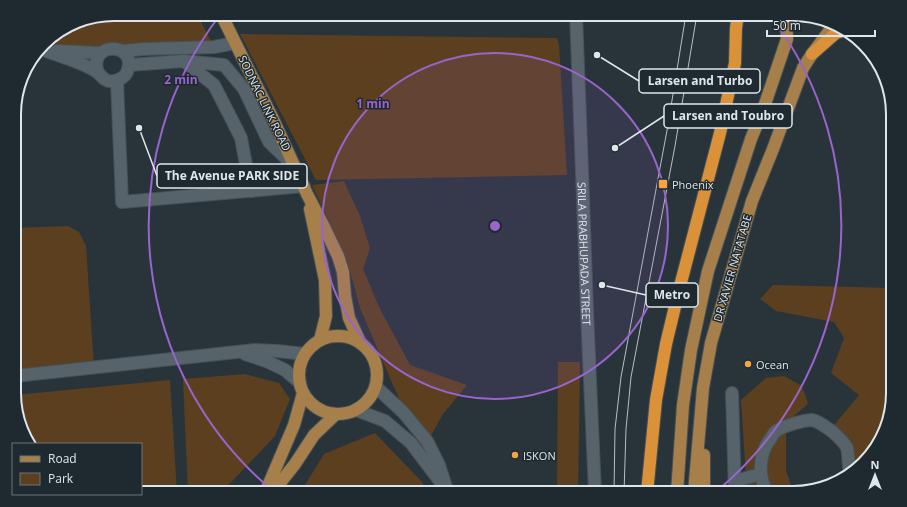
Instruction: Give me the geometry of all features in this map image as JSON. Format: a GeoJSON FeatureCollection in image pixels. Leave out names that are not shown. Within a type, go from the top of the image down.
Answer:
{"type":"FeatureCollection","features":[{"type":"Feature","properties":{"kind":"highway"},"geometry":{"type":"LineString","coordinates":[[648,486],[656,400],[666,344],[720,133],[735,63],[737,21]]}},
{"type":"Feature","properties":{"kind":"highway"},"geometry":{"type":"LineString","coordinates":[[812,54],[838,32]]}},
{"type":"Feature","properties":{"kind":"main road","name":"SODNAC LINK ROAD"},"geometry":{"type":"LineString","coordinates":[[224,21],[338,256],[343,272],[349,318],[360,342]]}},
{"type":"Feature","properties":{"kind":"main road"},"geometry":{"type":"LineString","coordinates":[[678,486],[683,405],[688,366],[708,271],[751,139],[764,107],[787,39],[786,21]]}},
{"type":"Feature","properties":{"kind":"main road","name":"DR XAVIER NATATABE"},"geometry":{"type":"LineString","coordinates":[[695,486],[703,388],[711,343],[752,201],[803,68],[831,29]]}},
{"type":"Feature","properties":{"kind":"main road","name":"SODNAC LINK ROAD"},"geometry":{"type":"LineString","coordinates":[[306,190],[325,280],[326,316],[320,340]]}},
{"type":"Feature","properties":{"kind":"main road"},"geometry":{"type":"LineString","coordinates":[[268,486],[294,425],[301,388],[299,373],[300,363],[312,346],[320,340],[330,336],[350,337],[368,348],[377,366],[378,377],[376,387],[371,396],[365,404],[356,410],[346,413],[336,414],[317,408],[309,401],[301,388]]}},
{"type":"Feature","properties":{"kind":"main road"},"geometry":{"type":"LineString","coordinates":[[703,388],[704,486]]}},
{"type":"Feature","properties":{"kind":"main road"},"geometry":{"type":"LineString","coordinates":[[278,486],[295,464],[314,435],[336,414]]}},
{"type":"Feature","properties":{"kind":"street","name":"SRILA PRABHUPADA STREET"},"geometry":{"type":"LineString","coordinates":[[576,21],[595,486]]}},
{"type":"Feature","properties":{"kind":"street"},"geometry":{"type":"LineString","coordinates":[[122,51],[214,47],[235,42]]}},
{"type":"Feature","properties":{"kind":"street"},"geometry":{"type":"LineString","coordinates":[[214,64],[235,42]]}},
{"type":"Feature","properties":{"kind":"street"},"geometry":{"type":"LineString","coordinates":[[45,52],[85,66],[98,73],[106,80],[112,81],[117,81],[126,75],[129,64],[126,54],[117,49],[111,48],[101,53],[96,62],[98,73]]}},
{"type":"Feature","properties":{"kind":"street"},"geometry":{"type":"LineString","coordinates":[[46,51],[101,53]]}},
{"type":"Feature","properties":{"kind":"street"},"geometry":{"type":"LineString","coordinates":[[129,64],[184,61],[224,65],[244,89],[269,142],[296,168]]}},
{"type":"Feature","properties":{"kind":"street"},"geometry":{"type":"LineString","coordinates":[[184,61],[214,85],[231,118],[241,138],[250,191]]}},
{"type":"Feature","properties":{"kind":"street"},"geometry":{"type":"LineString","coordinates":[[117,81],[122,202],[250,191],[306,190]]}},
{"type":"Feature","properties":{"kind":"street"},"geometry":{"type":"LineString","coordinates":[[21,375],[255,350],[305,354]]}},
{"type":"Feature","properties":{"kind":"street"},"geometry":{"type":"LineString","coordinates":[[238,352],[266,360],[285,370],[301,388]]}},
{"type":"Feature","properties":{"kind":"street"},"geometry":{"type":"LineString","coordinates":[[376,387],[403,412],[427,441],[439,465],[445,486]]}},
{"type":"Feature","properties":{"kind":"street"},"geometry":{"type":"LineString","coordinates":[[732,393],[735,486]]}},
{"type":"Feature","properties":{"kind":"street"},"geometry":{"type":"LineString","coordinates":[[356,410],[385,421],[411,443],[443,486]]}},
{"type":"Feature","properties":{"kind":"street"},"geometry":{"type":"LineString","coordinates":[[764,486],[761,474],[761,460],[767,442],[776,431],[792,424],[812,420],[824,426],[837,436],[847,447],[849,468]]}},
{"type":"Feature","properties":{"kind":"street"},"geometry":{"type":"LineString","coordinates":[[737,486],[761,474]]}},
{"type":"Feature","properties":{"kind":"green space"},"geometry":{"type":"Polygon","coordinates":[[[114,21],[201,21],[214,47],[49,48],[67,33],[90,24],[114,21]]]}},
{"type":"Feature","properties":{"kind":"green space"},"geometry":{"type":"Polygon","coordinates":[[[240,34],[557,38],[559,45],[567,175],[316,180],[240,34]]]}},
{"type":"Feature","properties":{"kind":"green space"},"geometry":{"type":"Polygon","coordinates":[[[344,181],[360,216],[370,248],[363,269],[379,307],[410,365],[467,385],[443,414],[423,450],[360,308],[347,260],[312,185],[344,181]]]}},
{"type":"Feature","properties":{"kind":"green space"},"geometry":{"type":"Polygon","coordinates":[[[68,226],[79,232],[86,246],[94,367],[21,375],[21,228],[68,226]]]}},
{"type":"Feature","properties":{"kind":"green space"},"geometry":{"type":"Polygon","coordinates":[[[773,285],[886,288],[886,399],[883,417],[874,440],[867,450],[863,455],[855,455],[855,463],[842,473],[849,455],[834,443],[834,425],[859,395],[831,373],[844,338],[834,322],[776,311],[760,299],[773,285]]]}},
{"type":"Feature","properties":{"kind":"green space"},"geometry":{"type":"Polygon","coordinates":[[[558,362],[580,362],[578,486],[557,486],[558,362]]]}},
{"type":"Feature","properties":{"kind":"green space"},"geometry":{"type":"Polygon","coordinates":[[[245,374],[279,383],[290,399],[275,436],[228,486],[188,486],[183,379],[245,374]]]}},
{"type":"Feature","properties":{"kind":"green space"},"geometry":{"type":"Polygon","coordinates":[[[784,376],[802,386],[808,404],[794,416],[786,432],[786,471],[791,486],[747,486],[741,400],[766,378],[784,376]]]}},
{"type":"Feature","properties":{"kind":"green space"},"geometry":{"type":"Polygon","coordinates":[[[170,380],[177,486],[142,486],[142,443],[36,443],[26,423],[21,394],[170,380]]]}},
{"type":"Feature","properties":{"kind":"green space"},"geometry":{"type":"Polygon","coordinates":[[[375,433],[424,486],[304,486],[324,454],[375,433]]]}},
{"type":"Feature","properties":{"kind":"tram line"},"geometry":{"type":"LineString","coordinates":[[614,486],[615,429],[621,377],[668,125],[685,21]]}},
{"type":"Feature","properties":{"kind":"tram line"},"geometry":{"type":"LineString","coordinates":[[624,486],[626,429],[631,377],[675,146],[696,21]]}},
{"type":"Feature","properties":{"kind":"place","name":"Larsen and Turbo"},"geometry":{"type":"Point","coordinates":[597,55]}},
{"type":"Feature","properties":{"kind":"place","name":"The Avenue PARK SIDE"},"geometry":{"type":"Point","coordinates":[139,128]}},
{"type":"Feature","properties":{"kind":"place","name":"Larsen and Toubro"},"geometry":{"type":"Point","coordinates":[615,148]}},
{"type":"Feature","properties":{"kind":"place","name":"Phoenix"},"geometry":{"type":"Point","coordinates":[663,184]}},
{"type":"Feature","properties":{"kind":"place","name":"Metro"},"geometry":{"type":"Point","coordinates":[602,285]}},
{"type":"Feature","properties":{"kind":"place","name":"Ocean"},"geometry":{"type":"Point","coordinates":[748,364]}},
{"type":"Feature","properties":{"kind":"place","name":"ISKON"},"geometry":{"type":"Point","coordinates":[515,455]}}]}
